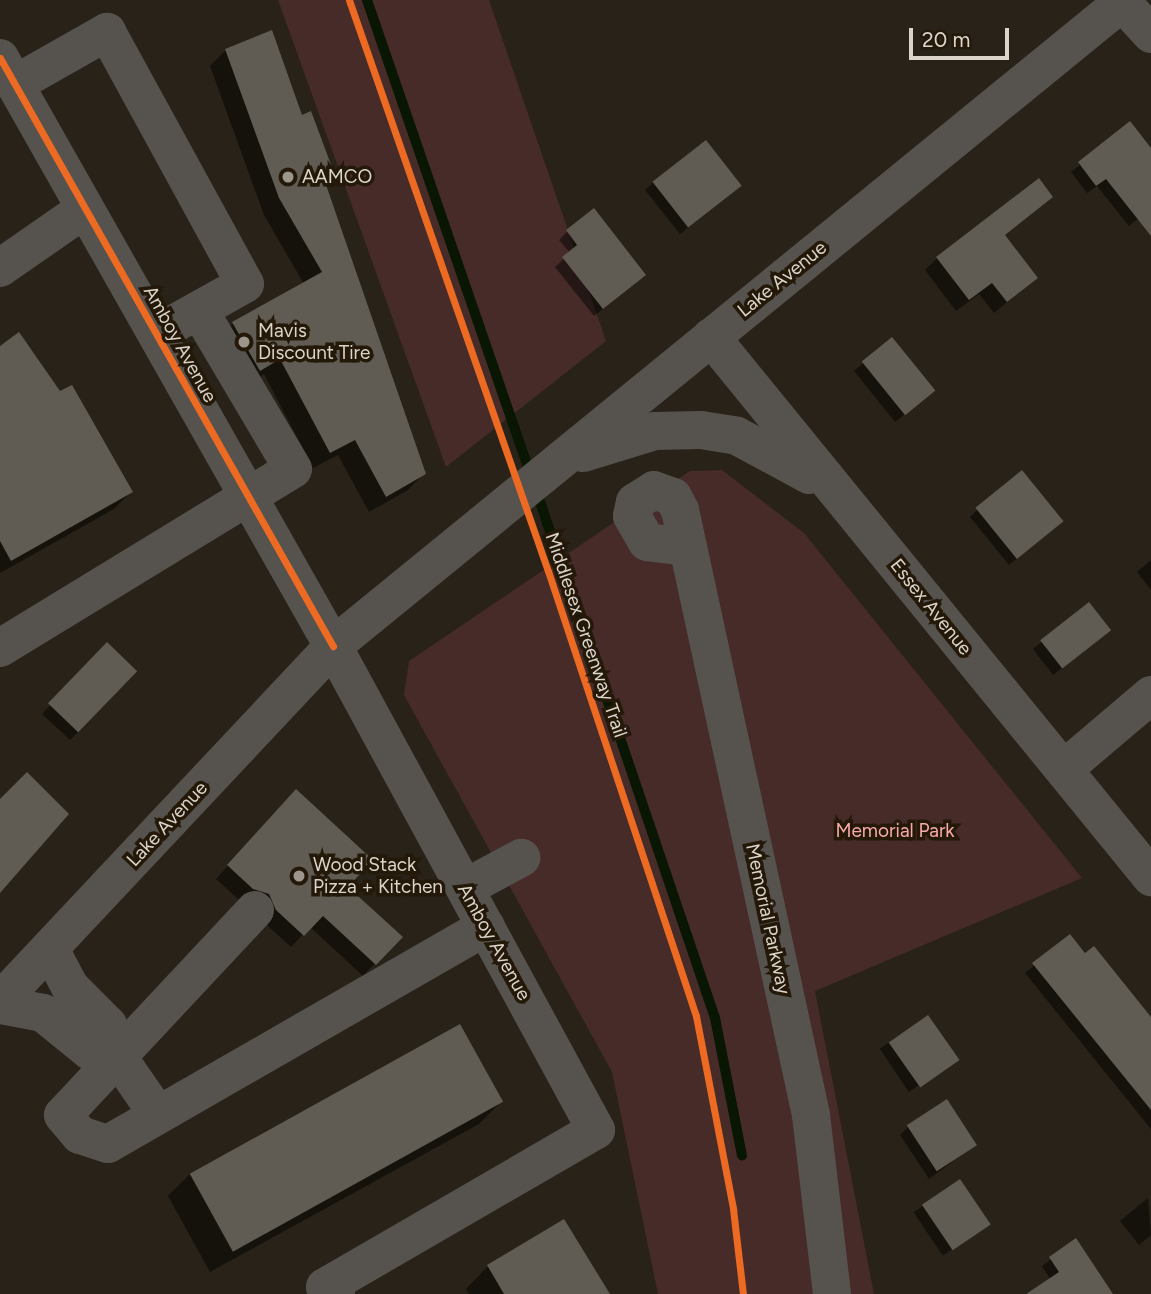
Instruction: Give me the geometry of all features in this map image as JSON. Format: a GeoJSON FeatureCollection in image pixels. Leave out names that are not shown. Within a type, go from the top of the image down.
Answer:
{"type":"FeatureCollection","features":[{"type":"Feature","properties":{"kind":"street"},"geometry":{"type":"LineString","coordinates":[[1122,1],[1151,34]]}},
{"type":"Feature","properties":{"kind":"street","name":"Lake Avenue"},"geometry":{"type":"LineString","coordinates":[[0,1003],[333,646],[1122,1]]}},
{"type":"Feature","properties":{"kind":"street"},"geometry":{"type":"LineString","coordinates":[[7,71],[107,32],[245,284],[156,334]]}},
{"type":"Feature","properties":{"kind":"street","name":"Amboy Avenue"},"geometry":{"type":"LineString","coordinates":[[7,71],[333,646],[596,1130],[325,1287],[336,1294]]}},
{"type":"Feature","properties":{"kind":"street"},"geometry":{"type":"LineString","coordinates":[[0,268],[85,209]]}},
{"type":"Feature","properties":{"kind":"street"},"geometry":{"type":"LineString","coordinates":[[0,648],[293,469],[199,310]]}},
{"type":"Feature","properties":{"kind":"street","name":"Essex Avenue"},"geometry":{"type":"LineString","coordinates":[[710,337],[1151,877]]}},
{"type":"Feature","properties":{"kind":"street"},"geometry":{"type":"LineString","coordinates":[[561,462],[655,431],[701,430],[737,436],[760,446],[835,491]]}},
{"type":"Feature","properties":{"kind":"street","name":"Memorial Parkway"},"geometry":{"type":"LineString","coordinates":[[687,547],[811,1115],[832,1294]]}},
{"type":"Feature","properties":{"kind":"street"},"geometry":{"type":"LineString","coordinates":[[1064,769],[1151,695]]}},
{"type":"Feature","properties":{"kind":"street"},"geometry":{"type":"LineString","coordinates":[[465,888],[521,858]]}},
{"type":"Feature","properties":{"kind":"street"},"geometry":{"type":"LineString","coordinates":[[255,910],[63,1115],[80,1135],[108,1144],[486,927]]}},
{"type":"Feature","properties":{"kind":"street"},"geometry":{"type":"LineString","coordinates":[[50,949],[70,987],[108,1025],[118,1057],[159,1115]]}},
{"type":"Feature","properties":{"kind":"street"},"geometry":{"type":"LineString","coordinates":[[0,1003],[43,1013],[90,1051],[118,1057]]}},
{"type":"Feature","properties":{"kind":"green space"},"geometry":{"type":"Polygon","coordinates":[[[278,0],[489,0],[606,341],[446,467],[278,0]]]}},
{"type":"Feature","properties":{"kind":"green space","name":"Memorial Park"},"geometry":{"type":"Polygon","coordinates":[[[722,470],[804,533],[1082,878],[815,991],[874,1294],[658,1294],[612,1072],[404,695],[409,661],[690,471],[722,470]]]}},
{"type":"Feature","properties":{"kind":"building"},"geometry":{"type":"Polygon","coordinates":[[[272,30],[302,115],[311,111],[333,170],[323,176],[426,474],[386,497],[355,440],[330,453],[280,359],[260,371],[232,322],[322,272],[279,198],[225,49],[272,30]]]}},
{"type":"Feature","properties":{"kind":"building"},"geometry":{"type":"Polygon","coordinates":[[[1130,121],[1151,148],[1151,236],[1106,179],[1096,186],[1078,162],[1130,121]]]}},
{"type":"Feature","properties":{"kind":"building"},"geometry":{"type":"Polygon","coordinates":[[[706,140],[742,186],[688,228],[652,182],[706,140]]]}},
{"type":"Feature","properties":{"kind":"building"},"geometry":{"type":"Polygon","coordinates":[[[1039,178],[1053,197],[1005,235],[1038,278],[1007,302],[992,283],[969,300],[936,257],[1039,178]]]}},
{"type":"Feature","properties":{"kind":"building"},"geometry":{"type":"Polygon","coordinates":[[[594,208],[646,275],[603,309],[562,257],[577,245],[566,230],[594,208]]]}},
{"type":"Feature","properties":{"kind":"building"},"geometry":{"type":"Polygon","coordinates":[[[19,332],[60,391],[72,385],[133,492],[11,561],[0,541],[0,346],[19,332]]]}},
{"type":"Feature","properties":{"kind":"building"},"geometry":{"type":"Polygon","coordinates":[[[892,337],[935,391],[905,415],[862,362],[892,337]]]}},
{"type":"Feature","properties":{"kind":"building"},"geometry":{"type":"Polygon","coordinates":[[[1022,470],[1064,521],[1017,559],[975,508],[1022,470]]]}},
{"type":"Feature","properties":{"kind":"building"},"geometry":{"type":"Polygon","coordinates":[[[1089,602],[1111,630],[1062,669],[1040,640],[1089,602]]]}},
{"type":"Feature","properties":{"kind":"building"},"geometry":{"type":"Polygon","coordinates":[[[107,642],[137,671],[78,732],[48,703],[107,642]]]}},
{"type":"Feature","properties":{"kind":"building"},"geometry":{"type":"Polygon","coordinates":[[[27,772],[69,814],[0,893],[0,799],[27,772]]]}},
{"type":"Feature","properties":{"kind":"building","name":"Wood Stack Pizza + Kitchen"},"geometry":{"type":"Polygon","coordinates":[[[296,789],[373,860],[348,887],[403,937],[376,965],[323,916],[304,936],[276,910],[269,894],[253,889],[227,865],[296,789]]]}},
{"type":"Feature","properties":{"kind":"building"},"geometry":{"type":"Polygon","coordinates":[[[1070,934],[1085,953],[1094,946],[1151,1017],[1151,1110],[1032,963],[1070,934]]]}},
{"type":"Feature","properties":{"kind":"building"},"geometry":{"type":"Polygon","coordinates":[[[928,1015],[960,1060],[920,1088],[889,1043],[928,1015]]]}},
{"type":"Feature","properties":{"kind":"building"},"geometry":{"type":"Polygon","coordinates":[[[460,1024],[503,1102],[233,1252],[190,1174],[460,1024]]]}},
{"type":"Feature","properties":{"kind":"building"},"geometry":{"type":"Polygon","coordinates":[[[947,1099],[977,1145],[937,1171],[907,1125],[947,1099]]]}},
{"type":"Feature","properties":{"kind":"building"},"geometry":{"type":"Polygon","coordinates":[[[960,1179],[991,1225],[953,1250],[922,1205],[960,1179]]]}},
{"type":"Feature","properties":{"kind":"building"},"geometry":{"type":"Polygon","coordinates":[[[564,1219],[610,1294],[504,1294],[487,1265],[564,1219]]]}},
{"type":"Feature","properties":{"kind":"building"},"geometry":{"type":"Polygon","coordinates":[[[1076,1238],[1113,1294],[1026,1294],[1059,1272],[1049,1257],[1076,1238]]]}},
{"type":"Feature","properties":{"kind":"waterway"},"geometry":{"type":"LineString","coordinates":[[367,0],[530,473]]}},
{"type":"Feature","properties":{"kind":"waterway"},"geometry":{"type":"LineString","coordinates":[[536,490],[715,1018],[742,1155]]}},
{"type":"Feature","properties":{"kind":"cycle path","name":"Middlesex Greenway Trail"},"geometry":{"type":"LineString","coordinates":[[349,0],[548,571],[696,1016],[733,1209],[743,1294]]}},
{"type":"Feature","properties":{"kind":"cycle path"},"geometry":{"type":"LineString","coordinates":[[0,58],[333,646]]}},
{"type":"Feature","properties":{"kind":"place","name":"AAMCO"},"geometry":{"type":"Point","coordinates":[288,177]}},
{"type":"Feature","properties":{"kind":"place","name":"Mavis Discount Tire"},"geometry":{"type":"Point","coordinates":[244,342]}},
{"type":"Feature","properties":{"kind":"place","name":"Wood Stack Pizza + Kitchen"},"geometry":{"type":"Point","coordinates":[299,876]}}]}
